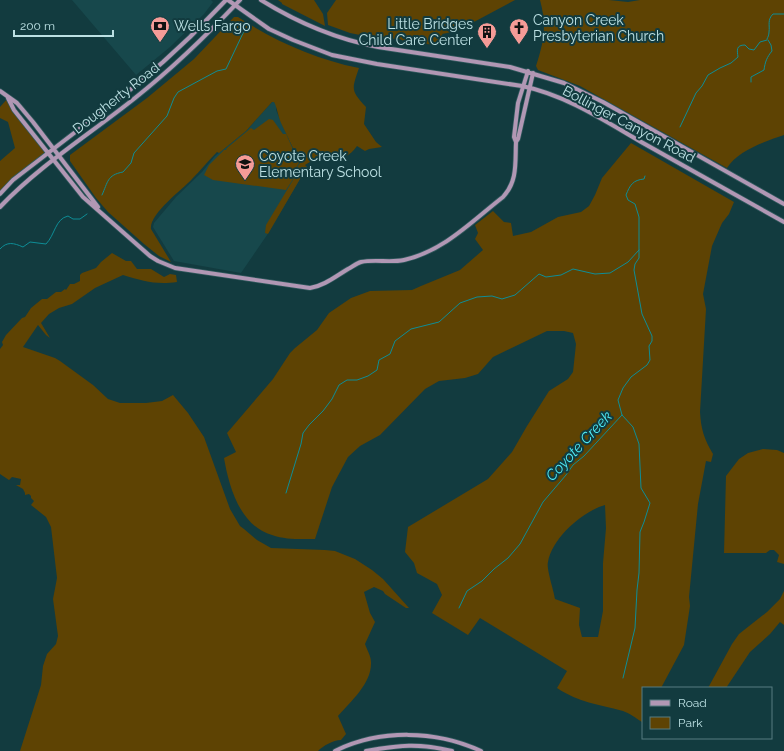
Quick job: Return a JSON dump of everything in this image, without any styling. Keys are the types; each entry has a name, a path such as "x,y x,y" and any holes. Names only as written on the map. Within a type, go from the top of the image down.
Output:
{"main road":[{"name":"Bollinger Canyon Road","path":"227,0 283,36 310,48 332,55 377,64 522,86 565,100 784,222"},
{"name":"Dougherty Road","path":"0,194 13,180 130,90 163,62 227,0"},
{"name":"Dougherty Road","path":"0,207 18,188 168,71 240,0"},
{"name":"Bollinger Canyon Road","path":"261,0 299,22 358,43 510,67 528,71 564,83 597,98 784,204"},
{"path":"516,142 514,137 518,103 522,86 528,71"},
{"path":"8,98 14,110 83,197 150,256 175,268 310,288 317,287 360,262 375,260 402,261 413,258 442,245 456,236 509,191 513,182 516,142 518,139 533,73"},
{"path":"0,91 17,103 106,217"},
{"path":"335,751 362,740 382,736 409,735 444,739 481,751"},
{"path":"366,751 410,745 428,746 452,751"}],"shaded area":[{"path":"72,0 211,0 213,2 204,14 170,47 136,75"},
{"name":"Coyote Creek Elementary School","path":"273,101 276,104 276,110 300,163 307,167 267,235 241,273 174,261 153,227 154,223 176,197 202,172 215,156 246,131"}],"green space":[{"path":"278,0 314,0 323,14 325,26 282,4"},
{"path":"336,0 515,0 457,31 442,34 444,42 437,45 405,42 400,39 375,38 350,33 328,25 327,13"},
{"path":"540,0 609,0 628,2 640,0 784,0 784,135 752,147 732,162 727,168 580,86 538,70 536,66 544,33"},
{"path":"234,17 238,17 266,34 296,48 327,60 359,68 354,89 357,97 366,107 364,124 376,142 382,147 365,151 357,146 353,151 344,157 320,158 305,165 307,167 268,234 265,233 266,225 293,180 295,175 293,173 300,163 281,123 275,104 272,102 246,131 219,153 217,152 192,179 160,209 155,216 151,229 171,262 159,256 108,212 96,198 70,161 70,155 147,98 194,59"},
{"path":"8,98 14,110 48,153 13,180 0,194 0,161 15,148 8,122 0,118 0,107"},
{"path":"269,119 273,120 283,134 286,134 299,163 291,175 293,179 286,190 213,180 204,175 209,165 224,150 226,150 251,128 254,130"},
{"path":"631,143 734,202 729,214 722,223 712,246 703,294 706,309 700,412 701,424 707,444 713,454 711,462 706,461 698,504 689,597 690,606 684,645 662,687 642,687 642,722 625,712 581,700 557,688 567,671 480,618 468,635 432,613 442,595 437,584 417,573 414,563 405,552 408,527 488,479 512,452 549,391 568,379 573,372 576,344 573,333 564,331 547,331 493,357 478,374 465,378 439,381 425,389 380,435 360,446 348,457 332,487 315,539 277,537 261,530 252,523 244,514 233,493 224,458 236,452 227,433 273,379 290,353 317,330 329,313 351,298 370,291 412,290 460,270 483,250 475,239 478,233 475,225 493,211 504,222 511,223 513,236 531,232 558,217 581,212 589,206 602,178","holes":["605,505 606,528 603,563 603,611 598,637 582,637 579,625 580,608 555,599 548,569 548,562 551,553 562,535 578,519 596,508"]},
{"path":"112,253 126,261 131,261 137,269 151,269 164,277 170,274 176,275 177,282 150,282 123,275 95,288 72,304 59,308 49,314 41,323 50,338 38,325 23,347 55,358 93,385 108,399 120,403 146,403 162,401 173,395 188,413 204,437 230,509 240,526 257,540 271,548 335,551 355,559 383,579 409,608 406,608 385,594 383,591 374,587 364,592 370,613 375,622 365,644 371,660 368,677 360,691 338,716 346,734 341,740 328,744 318,751 20,751 41,685 43,666 47,654 56,644 58,636 53,599 57,578 51,527 46,517 31,505 34,501 31,496 29,494 25,495 23,489 16,485 20,485 21,479 12,477 9,480 0,474 0,349 6,335 22,318 25,317 31,308 42,299 47,299 56,292 66,290 70,284 80,281 80,275 82,273 96,268"},
{"path":"763,449 777,450 784,453 784,564 777,562 779,555 774,550 770,550 766,553 724,553 726,476 739,459 748,453"},
{"path":"784,591 784,625 780,622 770,634 750,652 727,687 709,687 739,634 767,612 780,599"}],"waterway":[{"name":"Coyote Creek","path":"767,39 769,34 769,20 771,16 773,14 784,14"},
{"path":"102,195 111,177 123,172 131,163 134,153 167,116 178,92 217,71 226,69 245,29"},
{"name":"Coyote Creek","path":"680,127 696,93 708,75 731,63 738,57 737,50 740,46 745,45 749,49 754,50 760,42 767,40"},
{"path":"751,82 751,77 764,70 766,60 772,51 768,40"},
{"name":"Coyote Creek","path":"623,678 635,628 640,532 650,503 641,488 639,444 633,427 622,415 618,400 623,388 631,377 647,365 650,360 649,346 652,341 652,336 642,314 634,270 635,264 639,258 639,217 635,204 628,200 626,195 632,184 644,179 645,176"},
{"path":"0,249 8,244 23,247 30,242 46,244 60,220 68,216 73,219 80,219 87,214"},
{"path":"286,493 303,433 323,411 332,399 339,385 347,380 357,380 368,376 377,370 379,360 390,354 395,341 411,329 439,322 460,303 477,297 492,296 502,299 515,295 539,274 546,277 561,275 573,269 595,274 610,273 628,262 639,250"},
{"name":"Coyote Creek","path":"459,608 467,591 482,581 508,558 520,544 543,502 573,465 584,456 622,415"}],"place":[{"name":"Wells Fargo","path":"160,43"},
{"name":"Canyon Creek Presbyterian Church","path":"519,45"},
{"name":"Little Bridges Child Care Center","path":"487,49"},
{"name":"Coyote Creek Elementary School","path":"245,181"}]}
